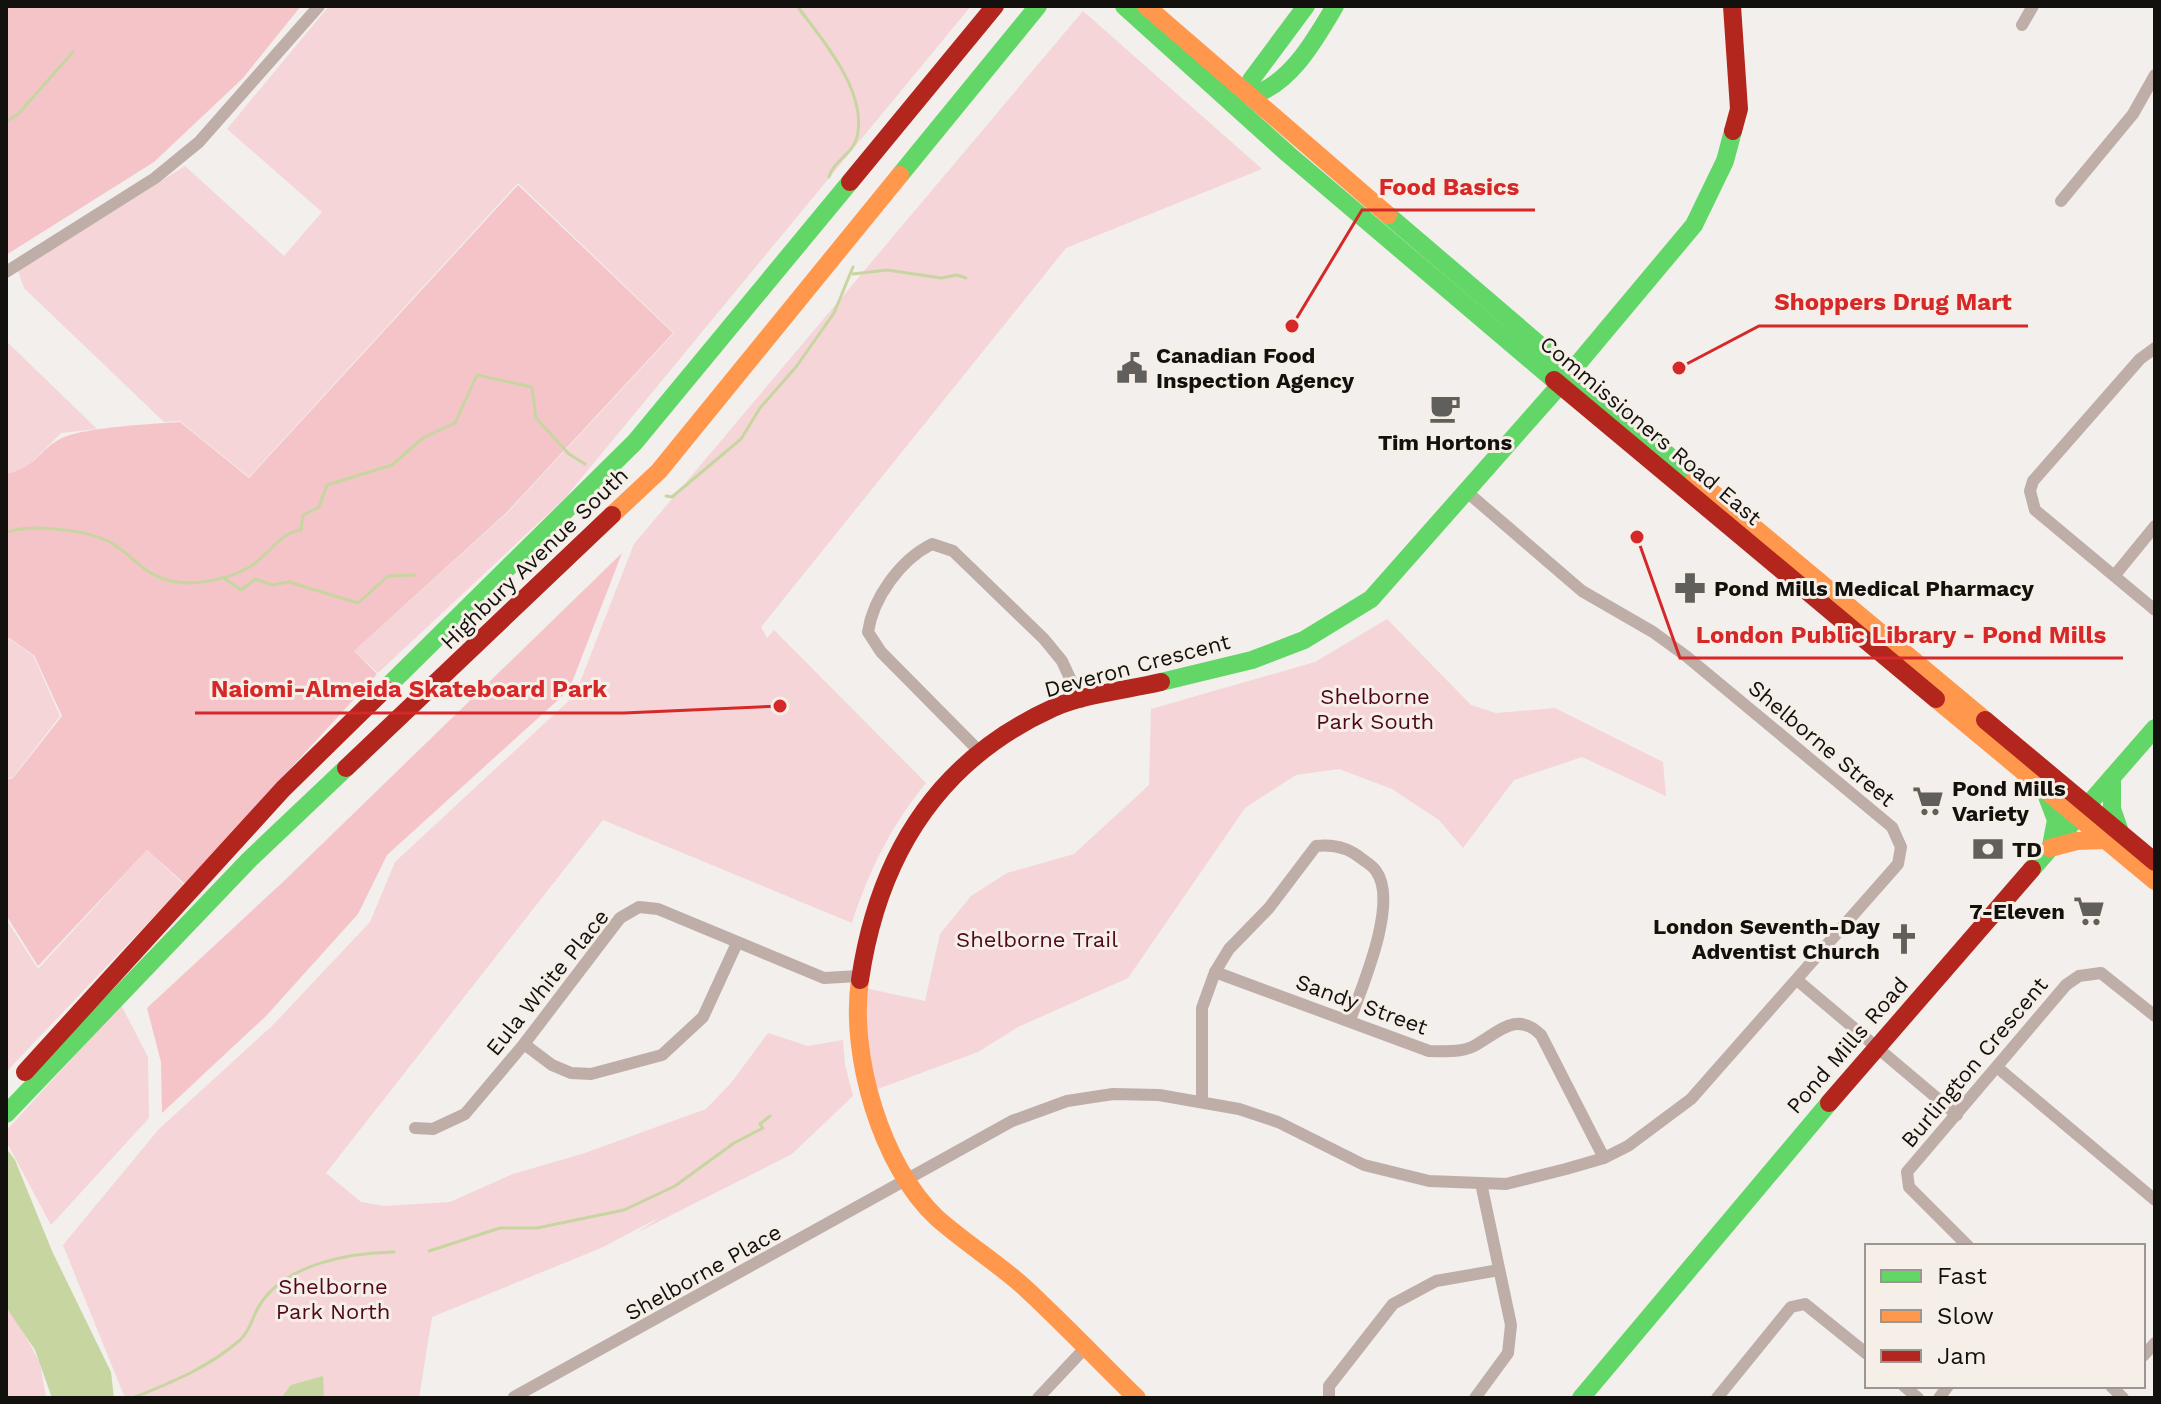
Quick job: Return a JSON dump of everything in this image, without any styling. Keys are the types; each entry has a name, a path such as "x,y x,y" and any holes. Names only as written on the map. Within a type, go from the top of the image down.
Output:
{"main road":[{"name":"Highbury Avenue South","path":"9,1103 283,789 635,442 995,6"},
{"name":"Highbury Avenue South","path":"9,1103 249,860 659,471 1038,6"},
{"name":"Commissioners Road East","path":"1124,6 1244,103 2039,784 2083,810 2114,837 2155,881"},
{"name":"Commissioners Road East","path":"1146,6 1244,103"},
{"path":"1244,103 1251,80 1306,6"},
{"path":"1244,103 1267,93 1300,56 1335,6"},
{"name":"Deveron Crescent","path":"1137,1398 1022,1285 935,1216 909,1181 884,1135 863,1072 857,1001 868,927 895,854 935,794 981,753 1055,707 1252,660 1304,640 1347,617 1371,599 1565,379 1694,225 1712,193 1739,109 1732,6"},
{"name":"Commissioners Road East","path":"1565,379 2060,781 2083,810"},
{"name":"Pond Mills Road","path":"1581,1398 1877,1047 2155,728"},
{"path":"2039,784 2048,794 2056,816 2050,848 2114,837 2112,777 2074,784 2060,781"},
{"name":"Commissioners Road East","path":"2114,837 2155,862"}],"street":[{"path":"6,272 155,178 199,142 319,6"},
{"path":"2022,25 2033,6"},
{"path":"2061,201 2133,114 2155,75"},
{"path":"2155,348 2140,359 2033,481 2030,491 2035,510 2155,610"},
{"name":"Shelborne Street","path":"909,1181 1012,1121 1067,1101 1113,1094 1159,1095 1202,1101 1278,1122 1364,1165 1429,1181 1506,1184 1604,1158 1628,1146 1691,1099 1898,864 1901,847 1892,827 1686,656 1653,632 1582,591 1467,492"},
{"path":"2115,575 2155,526"},
{"path":"981,753 881,652 868,632 873,605 915,553 932,544 953,551 1044,639 1062,661 1081,702"},
{"path":"1202,1101 1202,1008 1215,972 1229,949 1269,908 1316,846 1332,844 1357,855 1377,871 1384,895 1374,950 1350,1020"},
{"name":"Eula White Place","path":"415,1128 433,1129 465,1114 524,1044 620,918 639,907 658,909 824,978 859,976"},
{"path":"524,1044 552,1065 571,1073 591,1074 662,1055 703,1017 737,943"},
{"name":"Sandy Street","path":"1215,972 1429,1051 1453,1052 1472,1047 1499,1028 1517,1023 1530,1024 1541,1035 1604,1158"},
{"name":"Burlington Crescent","path":"1966,1244 1909,1187 1907,1172 2066,985 2079,976 2101,973 2155,1016"},
{"path":"1797,980 1957,1115"},
{"path":"1998,1068 2155,1200"},
{"name":"Shelborne Place","path":"514,1397 909,1181"},
{"path":"1475,1398 1508,1353 1511,1325 1481,1183"},
{"path":"1329,1398 1329,1386 1393,1304 1436,1281 1499,1270"},
{"path":"1717,1398 1791,1307 1805,1304 1817,1311 1865,1352"},
{"path":"1038,1398 1086,1347"}],"green space":[{"path":"329,6 971,6 565,498 378,673 354,651 507,513 674,333 518,183 249,477 180,421 164,422 24,288 18,271 185,166 284,256 322,212 227,129"},
{"name":"Shelborne Park North","path":"1083,11 1262,169 1066,248 761,627 767,638 774,630 926,783 882,849 852,923 603,820 326,1173 361,1202 384,1206 450,1202 513,1174 585,1153 706,1109 731,1083 768,1033 808,1046 843,1040 845,1065 853,1096 792,1154 636,1233 662,1216 601,1248 432,1317 419,1398 125,1398 63,1245 159,1129 273,1025 370,922 395,862 575,695 634,544"},
{"path":"6,341 97,429 61,433 25,469 6,474"},
{"name":"Shelborne Trail","path":"1387,619 1471,705 1496,713 1555,708 1663,762 1666,796 1582,757 1514,780 1463,848 1439,820 1392,789 1339,769 1296,775 1245,808 1128,978 1018,1027 978,1052 875,1090 867,1047 865,988 925,1001 940,934 971,896 1007,873 1074,854 1149,785 1151,709 1315,662"},
{"path":"6,637 33,655 60,716 13,777 6,779"},
{"path":"147,850 184,885 6,1072 6,919 38,969"},
{"path":"121,1005 148,1057 149,1118 51,1225 6,1141 6,1131"},
{"path":"6,1301 40,1363 46,1398 6,1398"}],"shaded area":[{"path":"6,6 301,6 243,78 154,162 6,255"},
{"path":"518,185 673,333 506,513 354,651 377,674 185,884 147,850 38,966 6,915 6,780 13,778 62,716 34,655 6,636 6,474 25,467 54,442 73,434 180,422 249,478"},
{"path":"622,553 569,690 387,855 358,914 266,1016 162,1113 161,1062 147,1008 284,881"},
{"path":"6,1148 15,1160 52,1251 111,1372 114,1398 52,1398 35,1350 6,1307"},
{"path":"323,1376 324,1398 281,1398 291,1385"}],"waterway":[{"path":"797,6 840,67 856,102 859,120 855,143 834,166 829,177"},
{"path":"6,122 18,114 73,52"},
{"path":"666,496 672,497 741,439 760,408 796,367 834,313 853,267"},
{"path":"853,274 887,270 941,278 957,275 966,278"},
{"path":"6,533 42,528 98,537 115,545 149,572 174,582 196,583 229,576 248,568 279,540 301,530 303,515 319,507 327,485 392,465 423,438 455,423 477,375 532,387 536,418 569,454 585,464"},
{"path":"222,577 241,590 255,579 272,585 289,582 358,603 388,576 415,575"},
{"path":"429,1251 500,1228 537,1228 624,1210 675,1186 734,1143 763,1128 760,1124 770,1116"},
{"path":"133,1398 189,1374 228,1350 244,1336 261,1303 287,1278 340,1258 394,1252"}],"traffic: fast":[{"path":"900,175 1038,6"},
{"path":"1124,6 1288,154 1554,380"},
{"path":"1306,6 1251,80 1250,96 1289,72 1310,47 1335,6"},
{"path":"1161,682 1252,660 1304,640 1371,599 1560,385 1694,225 1725,161 1733,131"},
{"path":"385,689 635,442 850,182"},
{"path":"1388,215 1695,478"},
{"path":"2032,869 2155,728"},
{"path":"6,1114 249,860 346,768"},
{"path":"2112,777 2112,809 2119,829"},
{"path":"2045,791 2056,820 2051,846"},
{"path":"1581,1398 1829,1103"}],"traffic: slow":[{"path":"1146,6 1388,215"},
{"path":"612,515 659,471 900,175"},
{"path":"1695,478 1985,720"},
{"path":"1936,699 2155,881"},
{"path":"2050,848 2077,841 2105,840"},
{"path":"860,980 860,1041 873,1107 885,1139 917,1196 947,1227 1023,1286 1137,1398"}],"traffic: jam":[{"path":"850,182 995,6"},
{"path":"1732,6 1739,109 1733,131"},
{"path":"1554,380 1936,699"},
{"path":"346,768 612,515"},
{"path":"860,980 881,893 898,854 919,818 945,785 976,756 1012,730 1053,708 1092,696 1161,682"},
{"path":"25,1072 283,789 385,689"},
{"path":"1985,720 2155,862"},
{"path":"1829,1103 2032,869"}],"place":[{"name":"Food Basics","path":"1292,326"},
{"name":"Canadian Food Inspection Agency","path":"1132,368"},
{"name":"Shoppers Drug Mart","path":"1679,368"},
{"name":"Tim Hortons","path":"1445,408"},
{"name":"London Public Library - Pond Mills","path":"1637,537"},
{"name":"Pond Mills Medical Pharmacy","path":"1690,588"},
{"name":"Naiomi-Almeida Skateboard Park","path":"780,706"},
{"name":"Pond Mills Variety","path":"1928,801"},
{"name":"TD","path":"1988,849"},
{"name":"7-Eleven","path":"2089,911"},
{"name":"London Seventh-Day Adventist Church","path":"1904,939"}],"park label":[{"name":"Shelborne Park South","path":"1375,708"}]}
